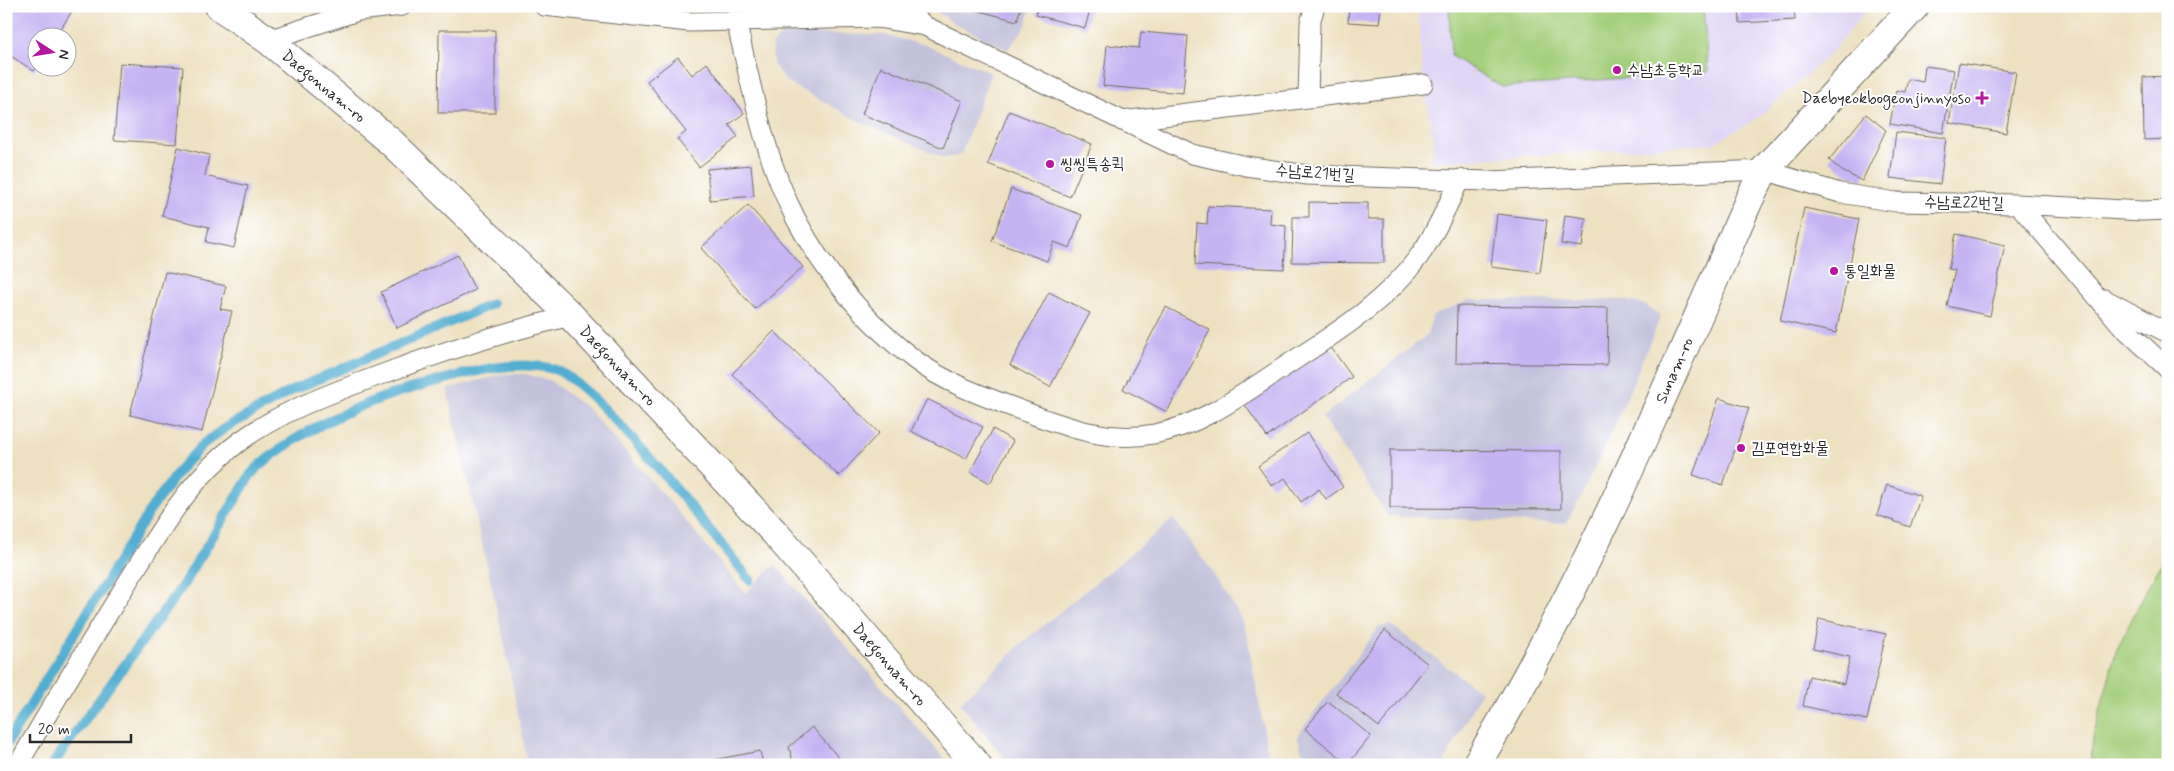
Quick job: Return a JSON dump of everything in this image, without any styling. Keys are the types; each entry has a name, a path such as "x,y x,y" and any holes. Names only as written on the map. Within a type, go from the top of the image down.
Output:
{"street":[{"name":"Daegonnam-ro","path":"219,6 268,40 392,143 571,316 775,534 977,765"},
{"name":"Sunam-ro","path":"1476,765 1573,589 1634,462 1749,200 1764,170 1915,6"}],"lane":[{"path":"268,40 358,11 402,6"},
{"path":"544,6 689,22 877,18 924,26"},
{"name":"수남로21번길","path":"903,6 924,26 1121,121 1192,154 1246,166 1306,175 1487,181 1764,170"},
{"path":"1308,98 1310,24 1314,6"},
{"path":"736,21 772,162 794,216 816,255 844,290 882,331 916,361 946,379 988,398 1063,426 1095,435 1139,436 1158,434 1194,421 1241,395 1316,346 1396,285 1419,258 1460,179"},
{"path":"1121,121 1423,84"},
{"name":"수남로22번길","path":"1764,170 1840,193 1896,202 2018,204 2142,211 2168,210"},
{"path":"2018,204 2122,326 2168,369"},
{"path":"2096,295 2168,332"},
{"path":"18,765 75,666 168,520 198,480 222,456 270,422 296,408 344,388 437,354 508,331 571,316"}],"shaded area":[{"path":"929,6 1031,6 1026,26 1007,50 952,22"},
{"name":"수남초등학교","path":"1418,6 1870,6 1829,55 1759,117 1713,144 1431,162 1434,142 1423,84"},
{"path":"783,33 884,35 925,45 991,73 961,155 944,158 863,123 785,81 773,63 772,45"},
{"path":"1469,300 1625,300 1645,305 1661,316 1613,430 1579,500 1565,524 1388,516 1322,417 1427,335 1433,315"},
{"path":"503,374 525,374 549,380 588,409 675,508 745,593 775,565 950,765 528,765 503,637 447,389"},
{"path":"1173,519 1215,575 1240,616 1247,635 1270,765 1010,765 960,703 1022,643"},
{"path":"1391,625 1481,692 1443,765 1306,765 1297,736 1379,627"}],"green space":[{"path":"1449,6 1703,6 1708,72 1502,87 1451,56"},
{"path":"2168,554 2168,765 2090,765 2093,738 2116,651 2150,583"}],"building":[{"path":"6,6 74,8 61,28 28,28 28,67 6,53"},
{"path":"961,6 1021,6 1017,21"},
{"path":"1038,6 1091,6 1085,28 1036,15"},
{"path":"1349,6 1381,6 1379,24 1348,22"},
{"path":"1739,6 1794,6 1795,20 1740,23"},
{"path":"439,30 495,30 495,113 438,113"},
{"path":"1141,32 1188,36 1183,93 1103,86 1107,45 1139,48"},
{"path":"678,57 692,75 707,63 744,113 729,125 738,137 699,167 677,139 686,132 647,81"},
{"path":"120,63 183,67 177,144 114,140"},
{"name":"Daebyeokbogeonjinnyoso","path":"1959,63 2016,72 2006,133 1949,123"},
{"path":"1925,66 1954,70 1943,133 1890,124 1896,90 1905,92 1908,79 1923,82"},
{"path":"881,67 962,101 943,148 862,114"},
{"path":"2168,76 2168,139 2144,140 2143,77"},
{"path":"1009,111 1092,144 1070,197 988,164"},
{"path":"1866,114 1886,130 1862,181 1842,171 1829,160"},
{"path":"1896,132 1946,138 1940,184 1890,178"},
{"path":"178,147 209,155 205,176 248,186 234,248 206,242 209,227 162,216"},
{"path":"751,165 754,196 710,200 707,169"},
{"path":"1011,189 1082,215 1070,248 1054,242 1047,261 992,241"},
{"path":"1309,202 1368,203 1368,219 1384,219 1384,263 1292,262 1293,217 1309,217"},
{"path":"748,205 803,267 755,309 701,248"},
{"path":"1208,206 1271,209 1270,224 1286,226 1284,269 1195,265 1197,223 1207,224"},
{"path":"1804,208 1859,219 1836,333 1780,321"},
{"path":"1497,214 1547,220 1540,273 1491,267"},
{"path":"1565,215 1586,218 1582,247 1561,244"},
{"path":"1956,234 2005,245 1990,316 1947,306 1955,270 1948,269"},
{"path":"458,255 475,290 397,328 381,292"},
{"path":"165,272 226,286 220,309 232,311 202,432 130,415"},
{"path":"1049,292 1090,313 1050,387 1010,365"},
{"path":"1457,306 1608,308 1607,365 1456,363"},
{"path":"1166,307 1210,330 1167,412 1123,389"},
{"path":"774,331 879,433 839,476 732,374"},
{"path":"1330,346 1352,377 1267,437 1245,405"},
{"path":"1719,398 1749,408 1723,485 1693,475"},
{"path":"927,399 983,427 966,459 911,431"},
{"path":"993,429 1013,441 990,483 970,472"},
{"path":"1307,433 1343,487 1326,499 1319,489 1301,502 1285,478 1272,486 1258,466"},
{"path":"1390,450 1561,451 1561,509 1390,508"},
{"path":"1887,485 1921,496 1910,527 1877,515"},
{"path":"1819,619 1886,634 1867,720 1803,706 1809,676 1844,684 1850,657 1813,649"},
{"path":"1385,630 1428,664 1379,727 1336,693"},
{"path":"1328,701 1371,736 1348,764 1305,729"},
{"path":"812,727 845,765 794,765 789,747"},
{"path":"760,751 763,765 704,765 703,762"}],"waterway":[{"path":"6,745 152,507 182,467 203,444 225,428 293,390 492,304"},
{"path":"52,765 183,585 251,474 266,460 326,422 371,402 447,378 500,367 536,366 553,369 572,379 624,430 684,499 750,580"}],"place":[{"name":"수남초등학교","path":"1617,70"},
{"name":"Daebyeokbogeonjinnyoso","path":"1982,98"},
{"name":"씽씽특송퀵","path":"1050,164"},
{"name":"통일화물","path":"1834,271"},
{"name":"김포연합화물","path":"1741,448"}]}
